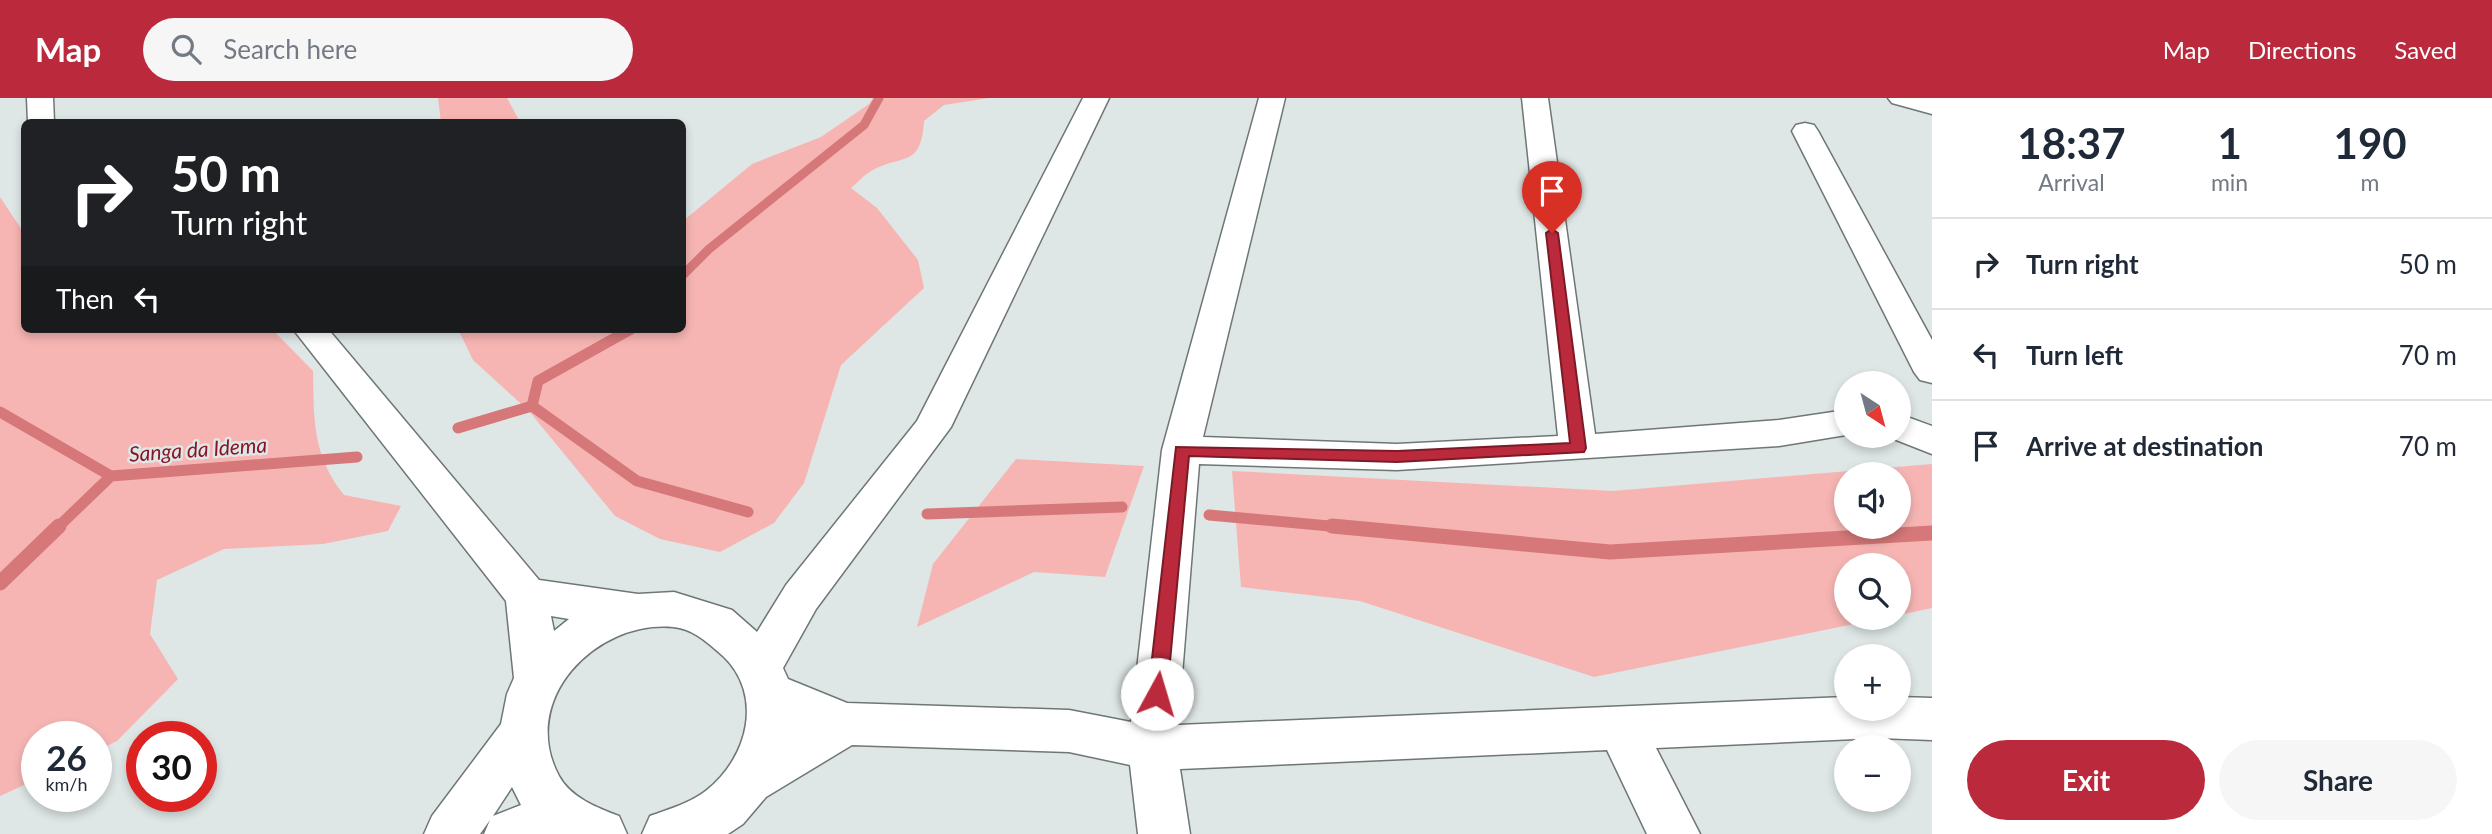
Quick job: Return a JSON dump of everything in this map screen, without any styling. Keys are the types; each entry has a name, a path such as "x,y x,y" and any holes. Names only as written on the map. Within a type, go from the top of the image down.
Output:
{"street":[{"path":"40,98 41,119"},
{"path":"765,679 801,597 932,427 1096,98"},
{"path":"1164,834 1152,748 1181,450 1272,98"},
{"path":"1535,98 1578,448"},
{"path":"1901,98 1932,106"},
{"path":"1805,131 1932,372"},
{"path":"313,333 527,596 537,678"},
{"path":"1911,414 1932,411"},
{"path":"1181,450 1397,457 1578,448 1779,433 1834,425"},
{"path":"1911,432 1932,441"},
{"path":"527,596 695,615 722,626 744,643 765,679 771,723 764,753 748,781 725,807 694,825 668,834"},
{"path":"722,626 801,597"},
{"path":"581,825 540,793 526,765 521,735 525,706 537,678 556,653 580,633 607,619 637,610"},
{"path":"765,679 846,724 1069,731 1152,748 1878,717 1932,719"},
{"path":"748,781 846,724"},
{"path":"1621,728 1674,834"},
{"path":"450,834 521,735"},
{"path":"510,834 581,825"}],"shaded area":[{"path":"438,98 507,98 518,119 441,119"},
{"path":"873,98 989,98 944,105 924,121 919,146 914,153 873,170 851,188 877,208 918,260 924,288 841,365 804,483 774,523 720,552 660,539 615,516 529,411 473,360 460,333 686,333 686,219 752,164 821,137 869,104"},
{"path":"0,197 21,228 21,333 276,333 313,371 315,421 320,451 344,495 401,506 388,531 323,544 224,549 157,580 150,634 178,679 137,721 126,721 126,732 112,743 112,721 21,721 21,786 0,796"},
{"path":"1016,459 1144,466 1105,577 1034,572 917,627 933,564"},
{"path":"1932,464 1932,608 1911,612 1911,553 1834,553 1834,628 1594,677 1360,601 1241,587 1232,471 1613,491 1834,472 1834,539 1911,539 1911,466"}],"waterway":[{"path":"686,272 709,249 864,125 879,98"},
{"path":"532,406 538,381 624,333"},
{"path":"458,428 532,406"},
{"path":"532,406 637,481 748,512"},
{"path":"0,412 111,476"},
{"name":"Sanga da Idema","path":"111,476 357,457"},
{"name":"Sanga da Idema","path":"57,528 111,476"},
{"path":"927,514 1122,507"},
{"path":"1209,515 1351,528"},
{"name":"Sanga da Idema","path":"0,583 59,526"},
{"path":"1332,526 1610,552 1932,533"}],"route":[{"path":"1157,694 1181,450 1397,457 1578,448 1552,233"}]}
